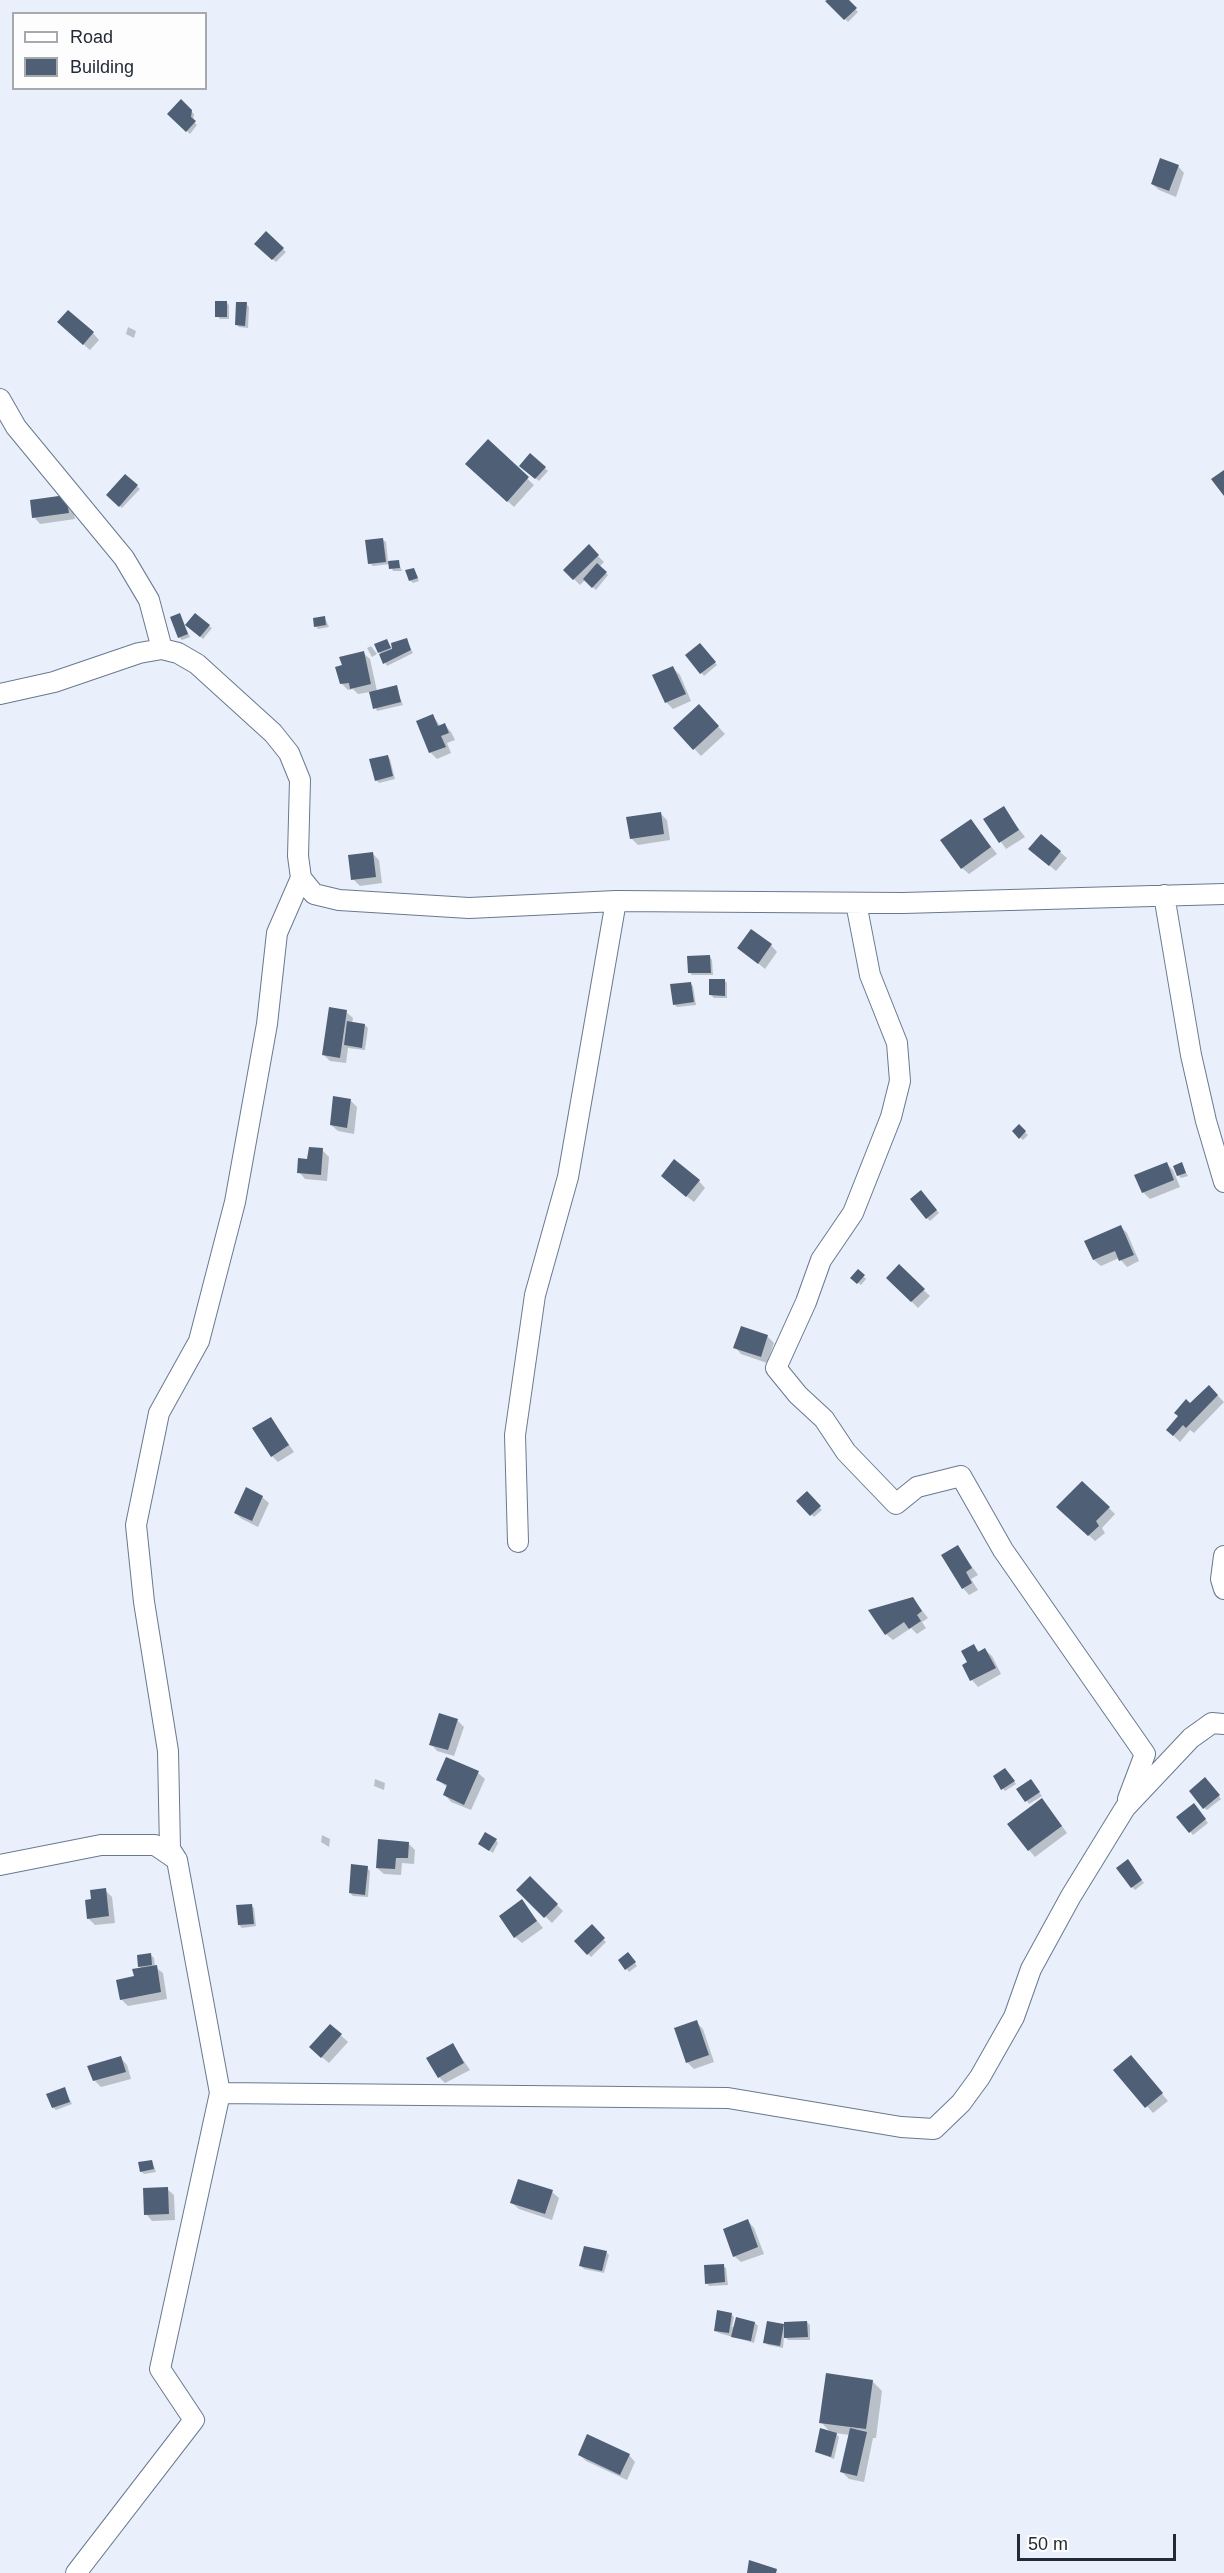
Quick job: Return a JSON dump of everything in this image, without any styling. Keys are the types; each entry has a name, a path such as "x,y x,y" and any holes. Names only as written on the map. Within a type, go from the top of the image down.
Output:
{"street":[{"path":"0,399 16,427 124,558 149,600 162,649"},
{"path":"0,694 54,682 139,653 162,649 178,653 197,664 273,733 289,753 300,780 298,856 301,878 314,894 339,900 469,908 616,901 856,903 1224,894"},
{"path":"76,2573 194,2420 160,2369 220,2093 177,1860 170,1849 168,1750 144,1602 136,1525 159,1413 199,1341 235,1202 267,1024 277,933 301,878"},
{"path":"1164,895 1191,1055 1206,1121 1224,1182"},
{"path":"518,1542 515,1435 535,1295 568,1177 616,901"},
{"path":"220,2093 728,2098 901,2127 934,2129 962,2103 980,2077 1014,2017 1031,1969 1059,1917 1125,1808 1144,1754 1003,1550 961,1476 916,1487 896,1504 846,1452 825,1419 798,1395 776,1368 806,1302 821,1260 853,1213 891,1117 900,1082 897,1044 870,975 856,903"},
{"path":"1224,1556 1221,1579 1224,1589"},
{"path":"1125,1808 1191,1738 1212,1723 1224,1724"},
{"path":"0,1865 101,1845 155,1845 177,1860"}],"building":[{"path":"849,0 857,8 844,20 825,1"},
{"path":"181,99 192,110 191,117 196,121 186,132 167,114"},
{"path":"1160,158 1179,165 1169,191 1151,184"},
{"path":"266,231 284,248 272,260 254,244"},
{"path":"215,301 227,301 227,317 215,317"},
{"path":"236,302 247,302 245,326 235,325"},
{"path":"68,310 94,332 83,345 57,322"},
{"path":"488,439 529,477 507,502 465,464"},
{"path":"530,453 546,467 535,479 519,466"},
{"path":"1224,470 1224,496 1211,479"},
{"path":"125,474 138,485 119,507 106,495"},
{"path":"66,495 69,513 32,518 30,500"},
{"path":"383,538 386,562 368,564 365,540"},
{"path":"589,544 599,555 573,580 563,570"},
{"path":"399,560 400,568 389,569 388,561"},
{"path":"597,563 607,572 592,588 583,579"},
{"path":"414,568 418,578 409,581 405,570"},
{"path":"180,613 188,634 178,638 170,617"},
{"path":"195,613 210,625 200,637 185,625"},
{"path":"325,616 326,625 314,627 313,618"},
{"path":"407,638 411,650 383,664 379,654 392,649 391,643"},
{"path":"387,639 391,648 378,653 374,644"},
{"path":"700,643 716,662 700,674 685,655"},
{"path":"364,651 371,684 350,689 349,683 340,684 335,667 342,665 339,657"},
{"path":"673,666 686,694 665,703 652,675"},
{"path":"397,685 401,702 373,709 369,692"},
{"path":"699,704 719,726 693,750 673,728"},
{"path":"433,714 438,726 445,723 449,733 441,736 446,747 429,753 416,721"},
{"path":"388,755 393,776 375,781 369,759"},
{"path":"1004,806 1019,830 999,843 983,819"},
{"path":"661,812 664,834 630,839 626,817"},
{"path":"971,819 991,847 961,869 940,840"},
{"path":"1041,834 1061,851 1049,866 1028,849"},
{"path":"373,852 376,877 351,880 348,855"},
{"path":"751,929 772,944 758,964 737,948"},
{"path":"710,955 711,973 688,973 687,956"},
{"path":"709,979 725,979 725,996 709,995"},
{"path":"691,982 694,1002 673,1005 670,984"},
{"path":"329,1007 347,1010 340,1058 322,1055"},
{"path":"347,1021 365,1024 362,1048 344,1045"},
{"path":"333,1096 351,1099 347,1128 330,1125"},
{"path":"1019,1124 1026,1131 1019,1139 1012,1131"},
{"path":"309,1147 323,1148 321,1175 297,1173 298,1158 307,1159"},
{"path":"674,1159 700,1180 686,1197 661,1176"},
{"path":"1167,1162 1174,1180 1142,1193 1134,1175"},
{"path":"1182,1162 1186,1173 1177,1176 1173,1166"},
{"path":"921,1190 937,1210 926,1219 910,1199"},
{"path":"1121,1225 1134,1255 1119,1261 1115,1251 1093,1260 1084,1241"},
{"path":"899,1264 925,1289 911,1302 886,1278"},
{"path":"858,1269 865,1275 857,1284 850,1278"},
{"path":"741,1326 768,1335 761,1357 733,1348"},
{"path":"1209,1385 1218,1395 1186,1428 1183,1425 1173,1436 1166,1430 1178,1416 1174,1413 1186,1399 1190,1403"},
{"path":"271,1417 289,1445 271,1457 252,1428"},
{"path":"1082,1481 1110,1507 1096,1521 1099,1526 1088,1536 1056,1507"},
{"path":"246,1487 263,1496 252,1521 234,1513"},
{"path":"807,1491 821,1506 810,1516 796,1501"},
{"path":"958,1545 972,1568 966,1572 972,1583 962,1589 941,1555"},
{"path":"913,1597 922,1611 917,1615 921,1621 909,1629 904,1622 885,1635 868,1610"},
{"path":"974,1644 978,1652 985,1648 996,1668 970,1681 962,1665 967,1662 961,1651"},
{"path":"439,1713 458,1719 448,1750 429,1745"},
{"path":"446,1757 479,1771 464,1805 443,1795 447,1785 436,1780"},
{"path":"1005,1768 1015,1781 1001,1790 993,1776"},
{"path":"1205,1777 1220,1795 1203,1809 1189,1791"},
{"path":"1031,1779 1040,1792 1025,1802 1016,1789"},
{"path":"1042,1798 1062,1826 1028,1851 1007,1824"},
{"path":"1194,1803 1206,1819 1189,1833 1176,1817"},
{"path":"485,1832 497,1839 489,1851 478,1844"},
{"path":"378,1839 409,1842 408,1858 396,1858 395,1869 376,1868"},
{"path":"1128,1859 1142,1880 1131,1888 1116,1868"},
{"path":"351,1864 368,1866 365,1895 349,1893"},
{"path":"530,1876 558,1904 544,1918 516,1890"},
{"path":"106,1888 109,1916 87,1919 85,1900 91,1899 90,1890"},
{"path":"522,1899 537,1921 514,1938 499,1916"},
{"path":"252,1904 254,1924 238,1925 236,1905"},
{"path":"592,1924 605,1938 587,1955 574,1941"},
{"path":"628,1952 636,1962 625,1970 618,1960"},
{"path":"151,1953 152,1965 138,1967 137,1955"},
{"path":"157,1965 161,1992 120,2000 116,1980 134,1976 132,1969"},
{"path":"697,2020 709,2055 686,2063 674,2028"},
{"path":"330,2024 342,2034 321,2058 309,2047"},
{"path":"453,2043 464,2063 438,2078 426,2058"},
{"path":"1131,2055 1163,2093 1145,2108 1113,2070"},
{"path":"121,2056 126,2072 93,2081 87,2066"},
{"path":"65,2087 70,2102 52,2108 46,2094"},
{"path":"152,2160 154,2169 140,2172 138,2162"},
{"path":"518,2179 553,2190 545,2214 510,2203"},
{"path":"168,2187 169,2214 144,2215 143,2188"},
{"path":"748,2219 758,2247 733,2257 723,2229"},
{"path":"584,2246 607,2251 602,2271 579,2266"},
{"path":"724,2264 725,2282 705,2284 704,2265"},
{"path":"717,2310 732,2313 729,2333 714,2331"},
{"path":"736,2317 755,2322 751,2341 731,2337"},
{"path":"767,2321 784,2324 780,2346 763,2343"},
{"path":"807,2321 808,2337 784,2338 784,2322"},
{"path":"826,2373 873,2380 866,2429 819,2423"},
{"path":"820,2428 837,2433 831,2457 815,2452"},
{"path":"850,2428 867,2432 857,2476 840,2472"},
{"path":"587,2434 630,2454 620,2475 578,2455"},
{"path":"749,2560 777,2569 776,2573 747,2573"}]}
